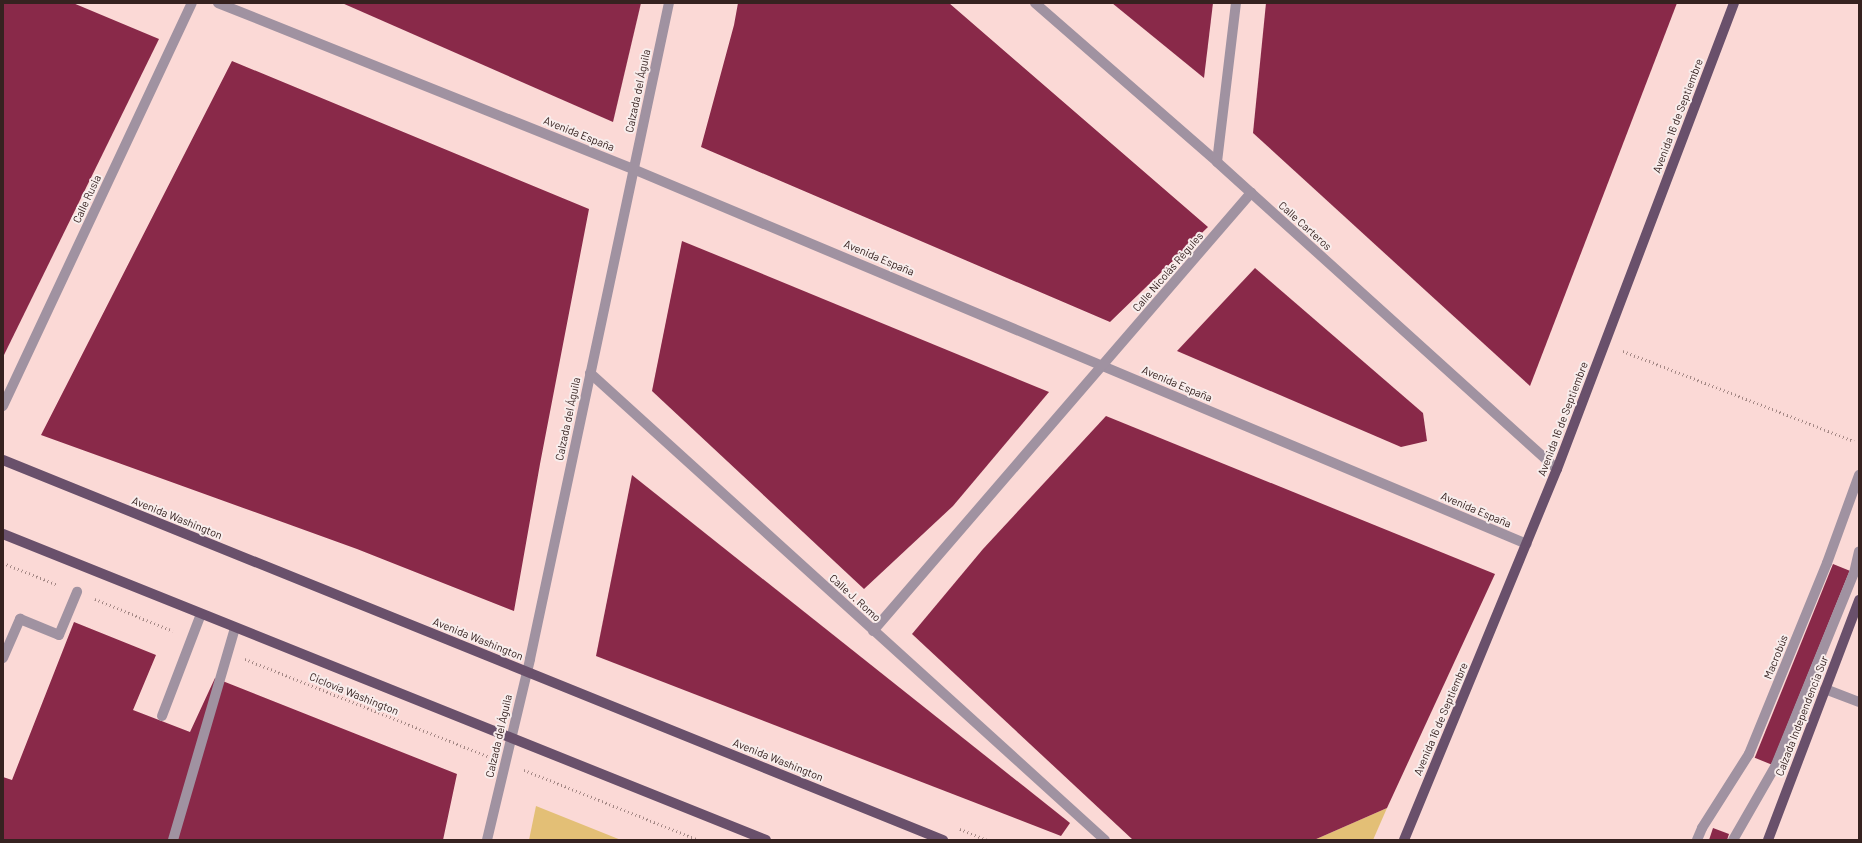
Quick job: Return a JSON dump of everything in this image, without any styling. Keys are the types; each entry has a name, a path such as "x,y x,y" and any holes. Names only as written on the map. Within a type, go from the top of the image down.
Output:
{"main road":[{"name":"Avenida 16 de Septiembre","path":"1404,840 1557,469 1734,3"},
{"name":"Avenida Washington","path":"3,460 943,840"},
{"path":"3,534 766,840"},
{"name":"Calzada Independencia Sur","path":"1768,840 1859,600"},
{"path":"1409,828 1410,840"}],"street":[{"name":"Calle Rusia","path":"3,406 192,3"},
{"name":"Avenida España","path":"218,3 633,168 1527,544"},
{"name":"Calzada del Águila","path":"487,840 530,658 669,3"},
{"name":"Calle Carteros","path":"1035,3 1217,162 1557,469"},
{"path":"1217,162 1236,3"},
{"name":"Calle Nicolás Régules","path":"873,631 1251,194"},
{"name":"Calle J. Romo","path":"590,373 1105,840"},
{"name":"Macrobús","path":"1697,840 1702,828 1749,754 1827,563 1859,475"},
{"path":"1733,840 1776,765 1854,573 1859,552"},
{"path":"3,658 20,619 59,635 77,592"},
{"path":"162,716 201,614"},
{"path":"173,840 235,628"},
{"path":"1825,688 1859,702"}],"path":[{"path":"1604,344 1854,440"},
{"path":"3,563 192,638"},
{"name":"Ciclovía Washington","path":"227,652 699,840"}],"shaded area":[{"path":"536,806 621,840 529,840"},
{"path":"1387,808 1373,840 1314,840"}],"building":[{"path":"3,3 73,3 159,39 3,357"},
{"path":"342,3 641,3 613,122"},
{"path":"738,3 949,3 1208,227 1110,322 701,147 734,25"},
{"path":"1112,3 1213,3 1204,78"},
{"path":"1266,3 1677,3 1530,386 1253,133"},
{"path":"232,61 589,209 540,464 514,611 357,549 41,435"},
{"path":"682,241 1049,392 953,506 864,589 652,391"},
{"path":"1255,268 1423,413 1427,441 1401,447 1177,351"},
{"path":"1106,416 1495,574 1387,808 1314,840 1133,840 912,634 983,549"},
{"path":"632,475 1070,823 1061,836 596,656"},
{"path":"1833,564 1850,571 1771,765 1755,758"},
{"path":"74,622 156,655 133,710 190,732 215,678 457,774 443,840 3,840 3,777 12,780"},
{"path":"1713,828 1729,834 1727,840 1709,840"}]}
